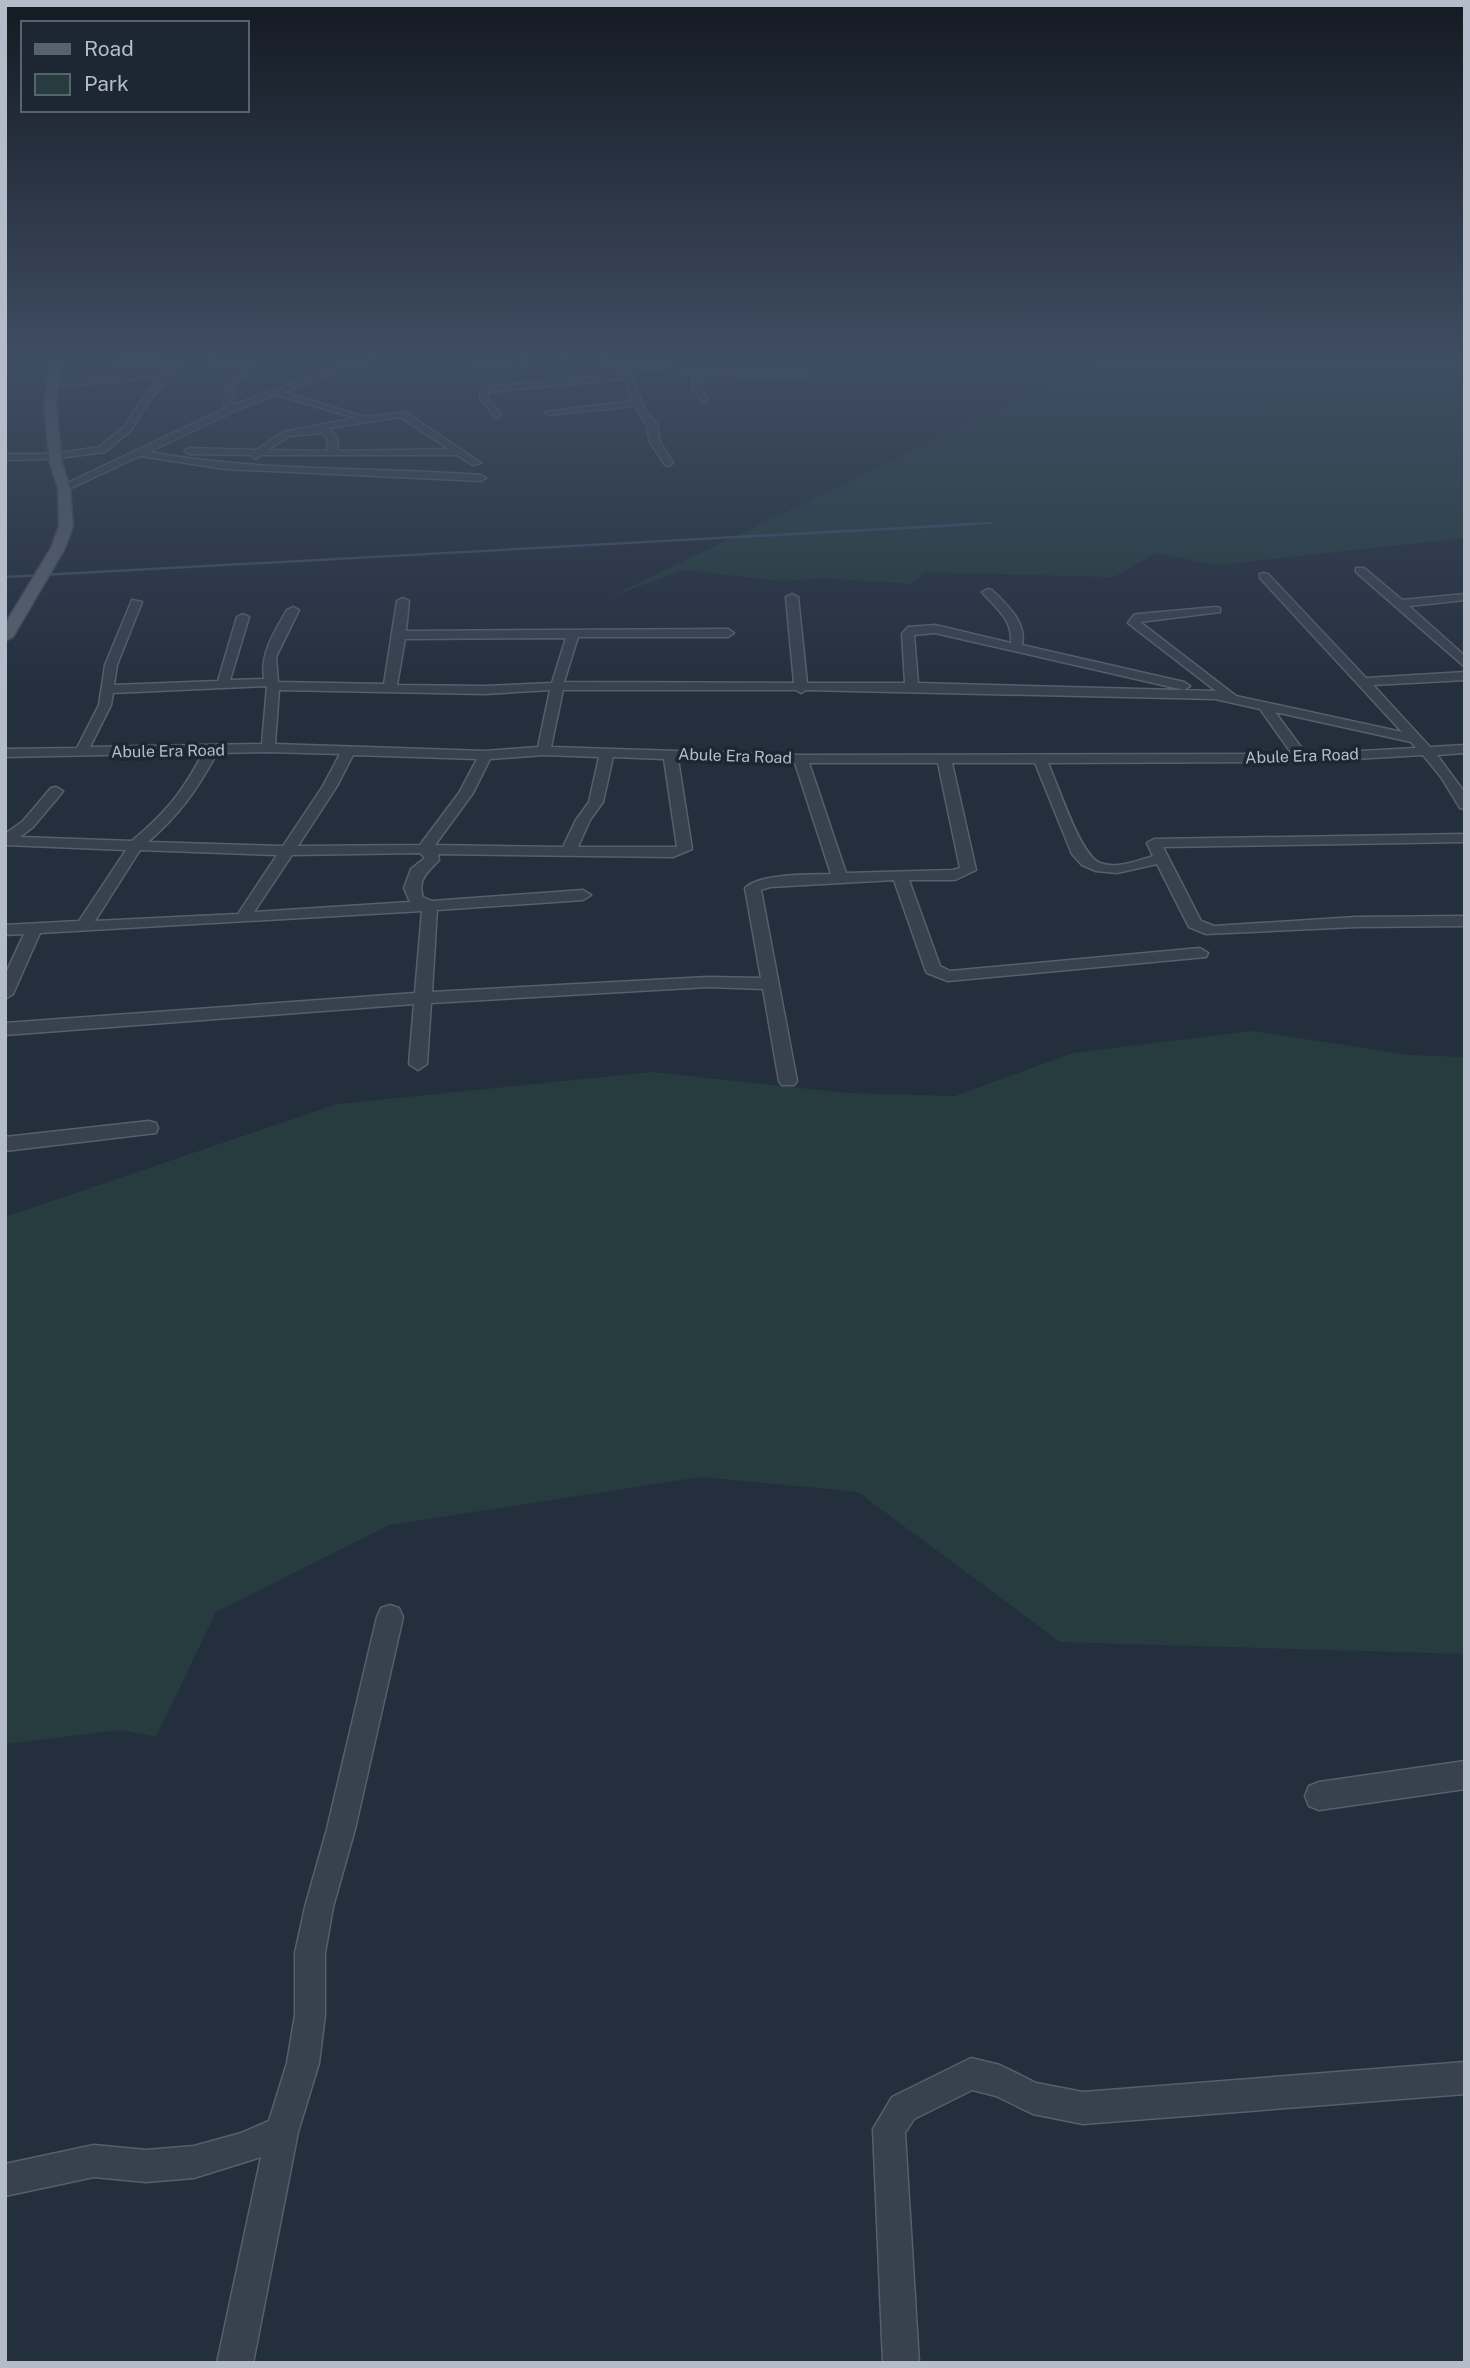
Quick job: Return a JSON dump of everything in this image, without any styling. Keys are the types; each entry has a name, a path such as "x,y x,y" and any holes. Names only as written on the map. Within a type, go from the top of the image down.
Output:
{"main road":[{"path":"5,620 37,576 55,534 57,525 54,469"},
{"path":"5,637 66,526 64,488 58,469"}],"street":[{"path":"64,488 107,469"},
{"path":"263,469 415,472 481,478"},
{"path":"1360,570 1461,657"},
{"path":"1264,576 1416,739 1447,775 1465,805"},
{"path":"988,592 1018,628 1019,640 1016,649"},
{"path":"792,597 800,689"},
{"path":"1399,604 1465,597"},
{"path":"390,687 400,635 403,601"},
{"path":"81,752 105,705 111,665 135,602"},
{"path":"268,748 272,684 269,664 293,610"},
{"path":"1216,610 1139,617 1134,622 1237,701"},
{"path":"223,682 243,617"},
{"path":"912,687 908,634 912,630 935,629 1177,684 1266,708 1416,739"},
{"path":"544,751 556,687 573,633"},
{"path":"400,635 729,634"},
{"path":"1363,682 1465,676"},
{"path":"108,689 223,682 485,690 556,687 912,687 1215,695"},
{"path":"1266,708 1302,758"},
{"name":"Abule Era Road","path":"5,753 268,748 485,755 544,751 801,759 1040,759 1302,758 1465,751"},
{"path":"83,926 137,844 165,820 188,792 212,750"},
{"path":"243,918 330,786 349,750"},
{"path":"568,852 583,820 596,802 607,753"},
{"path":"6,841 137,844 285,852 424,849 673,853 685,849 670,754"},
{"path":"424,849 456,810 478,775 485,755"},
{"path":"801,759 840,879"},
{"path":"788,1081 753,888 768,883 900,874 955,875 968,870 944,759"},
{"path":"1040,759 1084,861 1105,869 1122,869 1160,859"},
{"path":"6,841 28,824 56,791"},
{"path":"1465,838 1154,843 1195,924 1212,930 1356,922 1465,921"},
{"path":"424,849 432,856 432,860 419,869 412,888 416,900 430,905"},
{"path":"900,874 933,969 948,976 1200,953"},
{"path":"5,930 243,918 583,895"},
{"path":"418,1064 430,905"},
{"path":"5,994 34,929"},
{"path":"5,1029 424,998 531,995 638,985 708,982 770,984"},
{"path":"5,1144 149,1128"},
{"path":"235,2363 282,2132 303,2063 310,2015 310,1953 319,1907 341,1829 390,1617"},
{"path":"1319,1796 1465,1775"},
{"path":"901,2363 890,2129 904,2108 971,2074 1000,2081 1033,2098 1083,2108 1465,2078"},
{"path":"5,2180 94,2161 146,2166 194,2162 241,2149 282,2132"}],"green space":[{"path":"876,469 1465,469 1465,538 1216,565 1156,553 1114,577 924,572 911,584 823,578 783,581 684,570 607,598"},
{"path":"1252,1031 1410,1055 1465,1057 1465,1654 1060,1642 858,1492 701,1477 389,1525 216,1612 156,1737 121,1730 5,1744 5,1217 337,1104 652,1072 847,1093 955,1096 1073,1053"}],"waterway":[{"path":"945,525 991,523"},
{"path":"5,577 977,524"}]}
